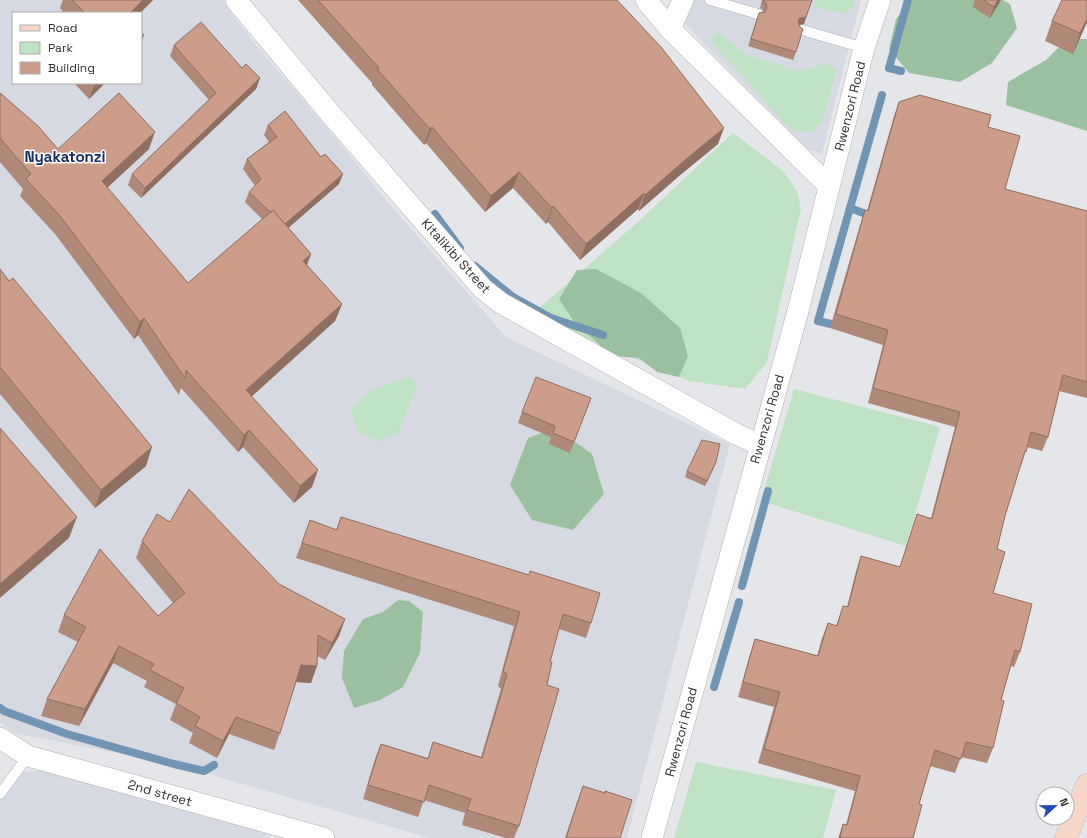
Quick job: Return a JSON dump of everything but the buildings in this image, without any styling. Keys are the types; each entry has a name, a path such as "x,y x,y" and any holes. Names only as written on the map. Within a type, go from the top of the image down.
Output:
{"main road":[{"path":"1066,838 1087,785"}],"street":[{"name":"Kitalikibi Street","path":"236,0 329,112 483,289 501,303 760,446"},
{"path":"646,0 670,29 829,186"},
{"path":"670,29 683,0"},
{"name":"Rwenzori Road","path":"652,838 798,311 864,48 880,0"},
{"name":"2nd street","path":"0,738 28,756 317,837"}],"lane":[{"path":"710,0 758,14"},
{"path":"802,30 864,48"},
{"path":"0,794 28,756"}],"shaded area":[{"path":"0,0 222,0 255,44 334,136 386,200 506,337 730,444 627,838 429,838 174,764 14,733 0,722","holes":["298,278 179,394 182,377"]},
{"path":"691,0 861,0 822,154 807,149 685,24"},
{"path":"45,769 268,827 265,838 0,838 0,797 23,773"}],"green space":[{"path":"817,0 855,0 854,6 846,14 814,7"},
{"path":"912,0 1003,0 1010,4 1017,28 992,63 960,82 909,73 889,49 896,19"},
{"path":"718,31 746,54 798,71 817,67 821,62 837,68 822,122 811,132 798,132 786,125 710,40"},
{"path":"1067,39 1087,39 1087,131 1006,105 1008,82 1046,60"},
{"path":"733,133 783,171 797,191 801,209 767,362 745,389 689,381 583,337 537,310 639,221"},
{"path":"596,269 641,293 680,328 688,356 679,377 657,372 639,358 611,356 573,320 559,299 577,270"},
{"path":"409,376 417,385 398,433 377,441 359,432 350,410 370,391"},
{"path":"794,389 940,427 906,546 761,501"},
{"path":"556,428 592,454 604,494 573,530 532,520 510,485 528,438"},
{"path":"398,600 409,601 423,612 420,653 403,687 380,700 354,708 342,678 344,651 363,619 383,612"},
{"path":"696,762 836,790 823,838 674,838"}],"waterway":[{"path":"901,71 889,68 908,0"},
{"path":"831,324 818,321 882,95"},
{"path":"850,208 866,214"},
{"path":"435,214 460,248"},
{"path":"475,266 513,297 551,318 603,335"},
{"path":"742,586 768,491"},
{"path":"714,687 739,602"},
{"path":"0,708 4,711 67,734 174,764 204,771 214,765"}],"district":[{"name":"Nyakatonzi","path":"65,156"}]}
